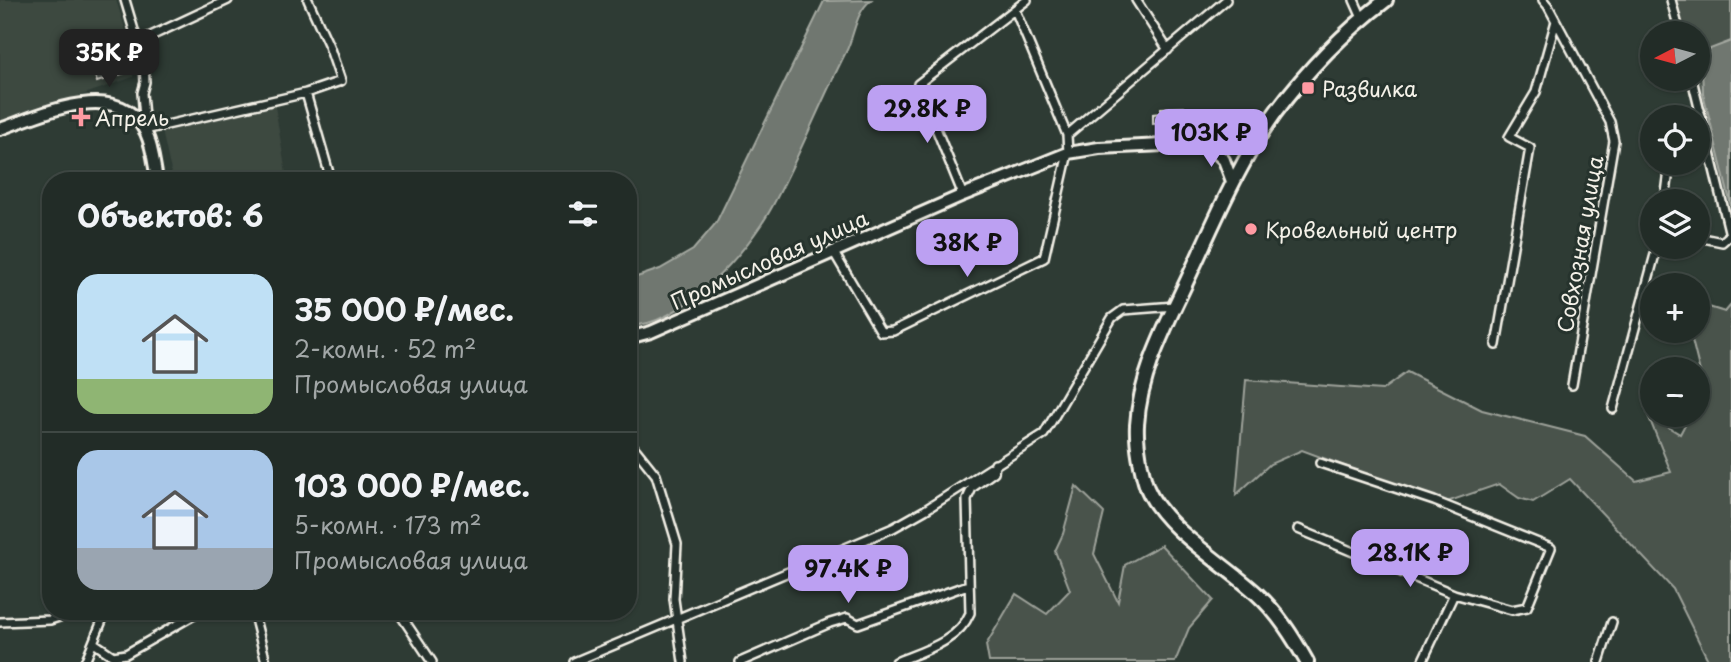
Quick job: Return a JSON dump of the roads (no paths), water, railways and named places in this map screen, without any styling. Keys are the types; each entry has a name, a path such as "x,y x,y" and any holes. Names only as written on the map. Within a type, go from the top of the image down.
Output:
{"main road":[{"path":"1307,662 1291,633 1260,596 1184,533 1160,509 1147,488 1137,426 1146,374 1175,306 1233,184 1267,124 1329,48 1387,0"},
{"path":"0,129 60,108 91,102 114,105 132,116 145,130 155,172"},
{"name":"Промысловая улица","path":"637,336 651,332 963,195 1068,153 1099,148 1242,139 1267,124"},
{"path":"1206,143 1224,160 1233,184"}],"street":[{"path":"125,0 144,64 145,82 142,93 145,130 306,93 341,81 308,0"},
{"path":"138,42 228,0"},
{"path":"963,195 918,84 1027,0"},
{"path":"1136,0 1168,50"},
{"path":"1067,135 1226,0"},
{"path":"1354,0 1363,18"},
{"name":"Совхозная улица","path":"1543,0 1610,122 1614,141 1572,385"},
{"path":"1671,0 1677,21"},
{"path":"833,251 881,332 893,331 1044,258 1068,153 1067,135 1015,10"},
{"path":"1496,345 1530,148 1509,137 1536,92 1556,21"},
{"path":"306,93 333,172"},
{"path":"1710,150 1731,235 1721,242 1710,240"},
{"path":"1613,409 1654,259"},
{"path":"575,662 893,528 925,510 1044,434 1112,318 1122,310 1175,306"},
{"path":"637,451 656,475 677,544 676,619 683,662"},
{"path":"1298,528 1454,594 1512,610 1527,607 1551,548 1434,501 1320,463"},
{"path":"896,662 932,647 955,634 966,623 970,613 967,499 972,488 994,472 995,464"},
{"path":"740,662 830,623 847,618 858,624 968,585"},
{"path":"1422,662 1454,594"},
{"path":"0,622 50,620"},
{"path":"85,662 103,620"},
{"path":"94,643 113,656 126,654 185,620"},
{"path":"255,620 265,662"},
{"path":"404,620 432,662"},
{"path":"1599,662 1612,622"}],"place":[{"name":"Развилка","path":"1308,88"},
{"name":"Апрель","path":"81,117"},
{"name":"Кровельный центр","path":"1251,229"}]}
